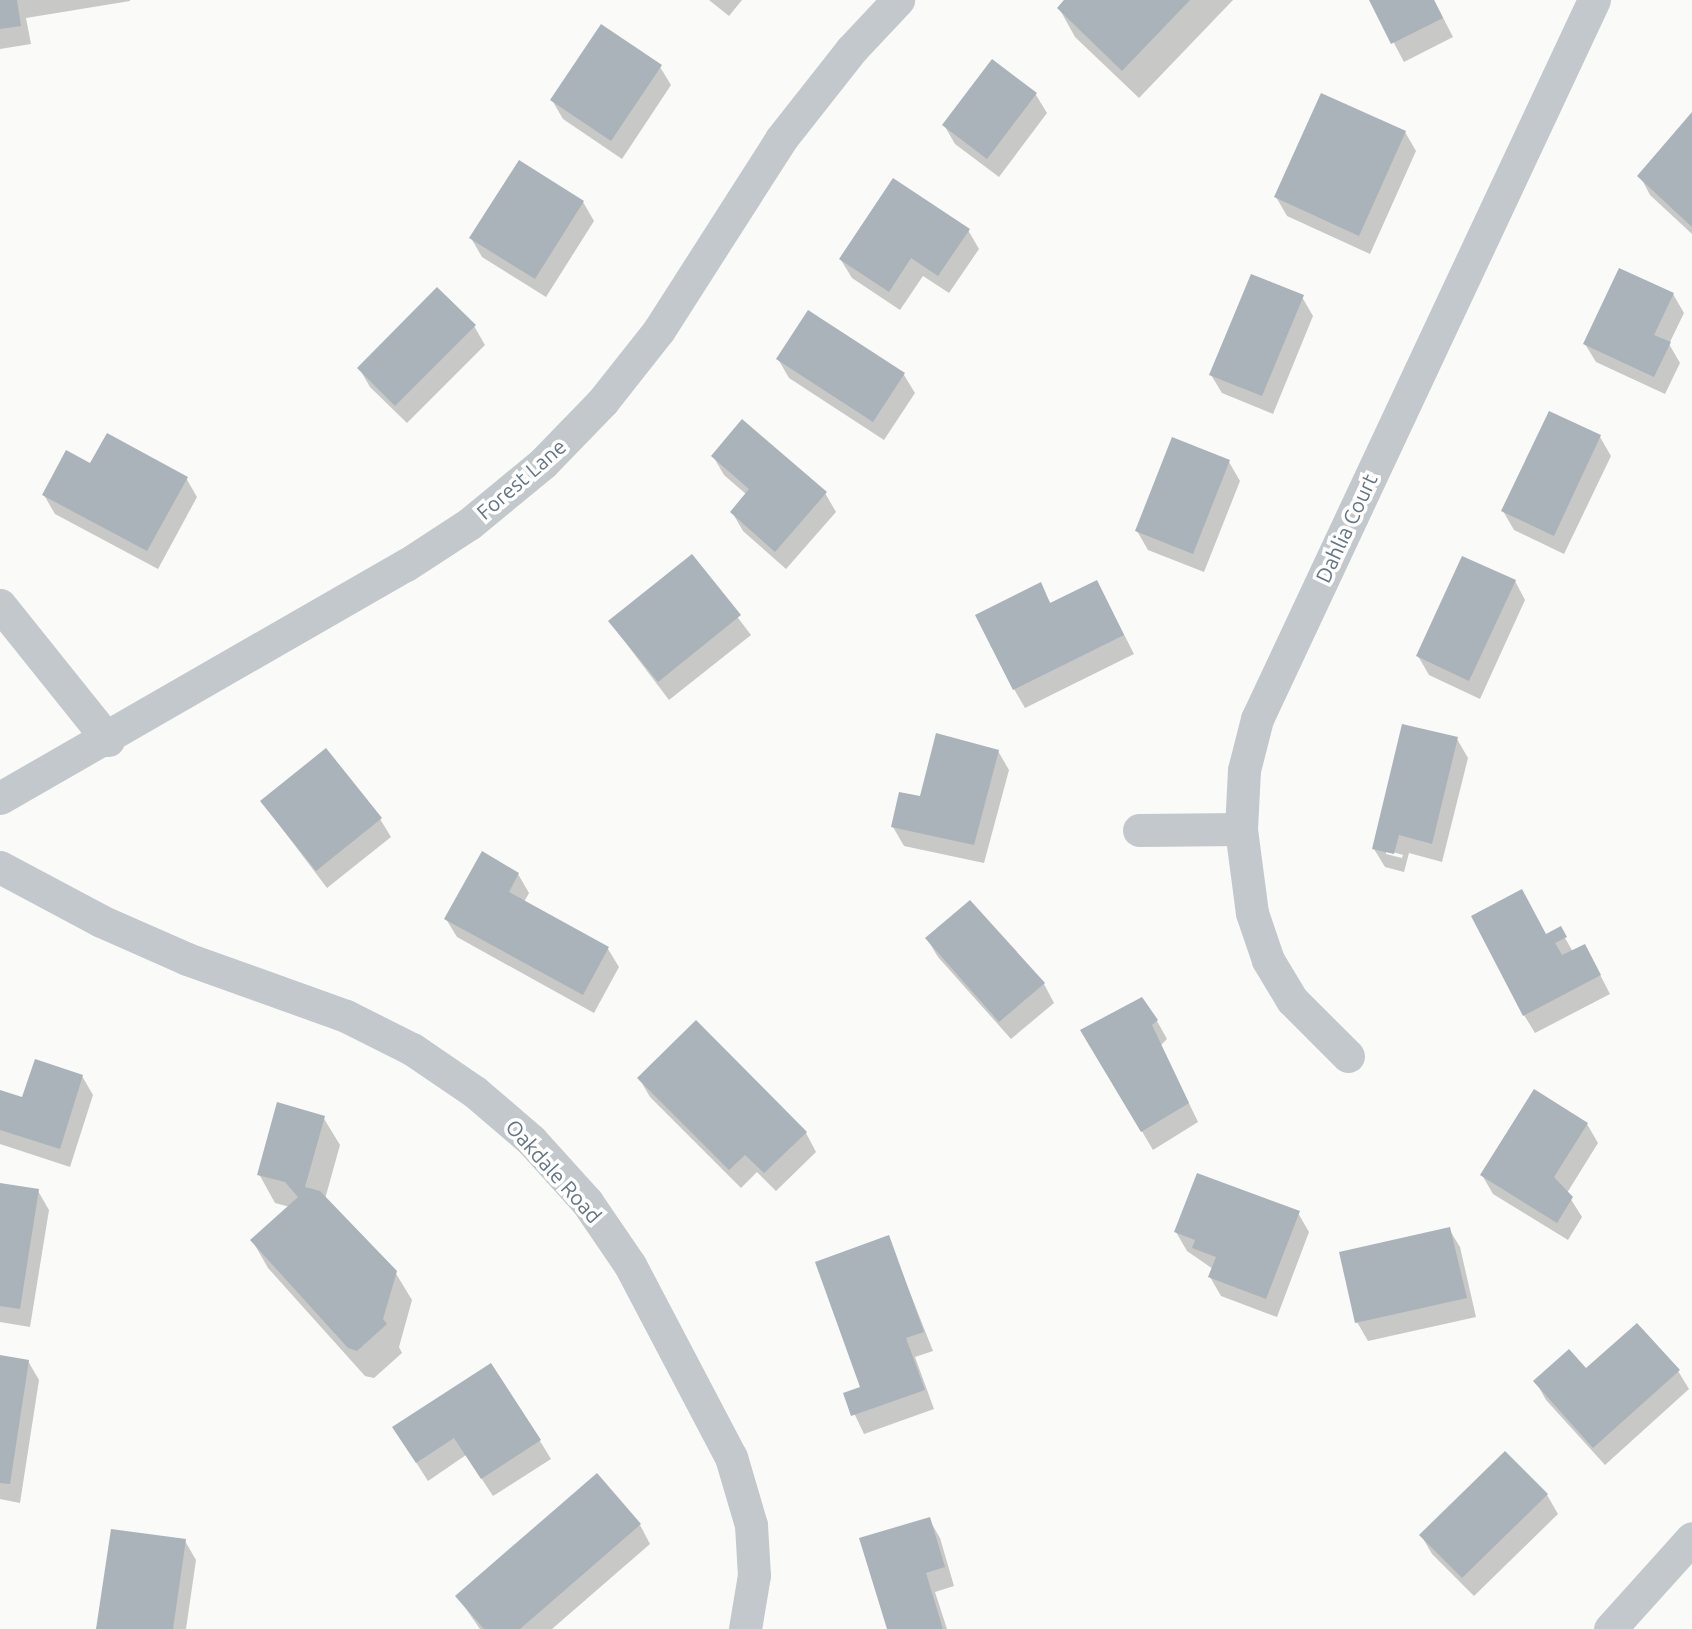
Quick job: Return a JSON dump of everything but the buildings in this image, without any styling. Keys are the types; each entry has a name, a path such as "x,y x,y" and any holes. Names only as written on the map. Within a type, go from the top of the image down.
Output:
{"street":[{"name":"Forest Lane","path":"0,798 108,740 406,565 469,524 543,463 603,401 659,330 781,139 898,0"},
{"name":"Dahlia Court","path":"1348,1056 1292,1000 1268,960 1252,913 1241,829 1244,770 1257,719 1594,0"},
{"path":"0,605 108,740"},
{"path":"1139,830 1241,829"},
{"name":"Oakdale Road","path":"0,867 101,921 187,959 346,1016 401,1044 475,1092 531,1140 587,1202 630,1265 731,1457 751,1525 754,1575 745,1629"},
{"path":"1610,1629 1692,1538"}]}
